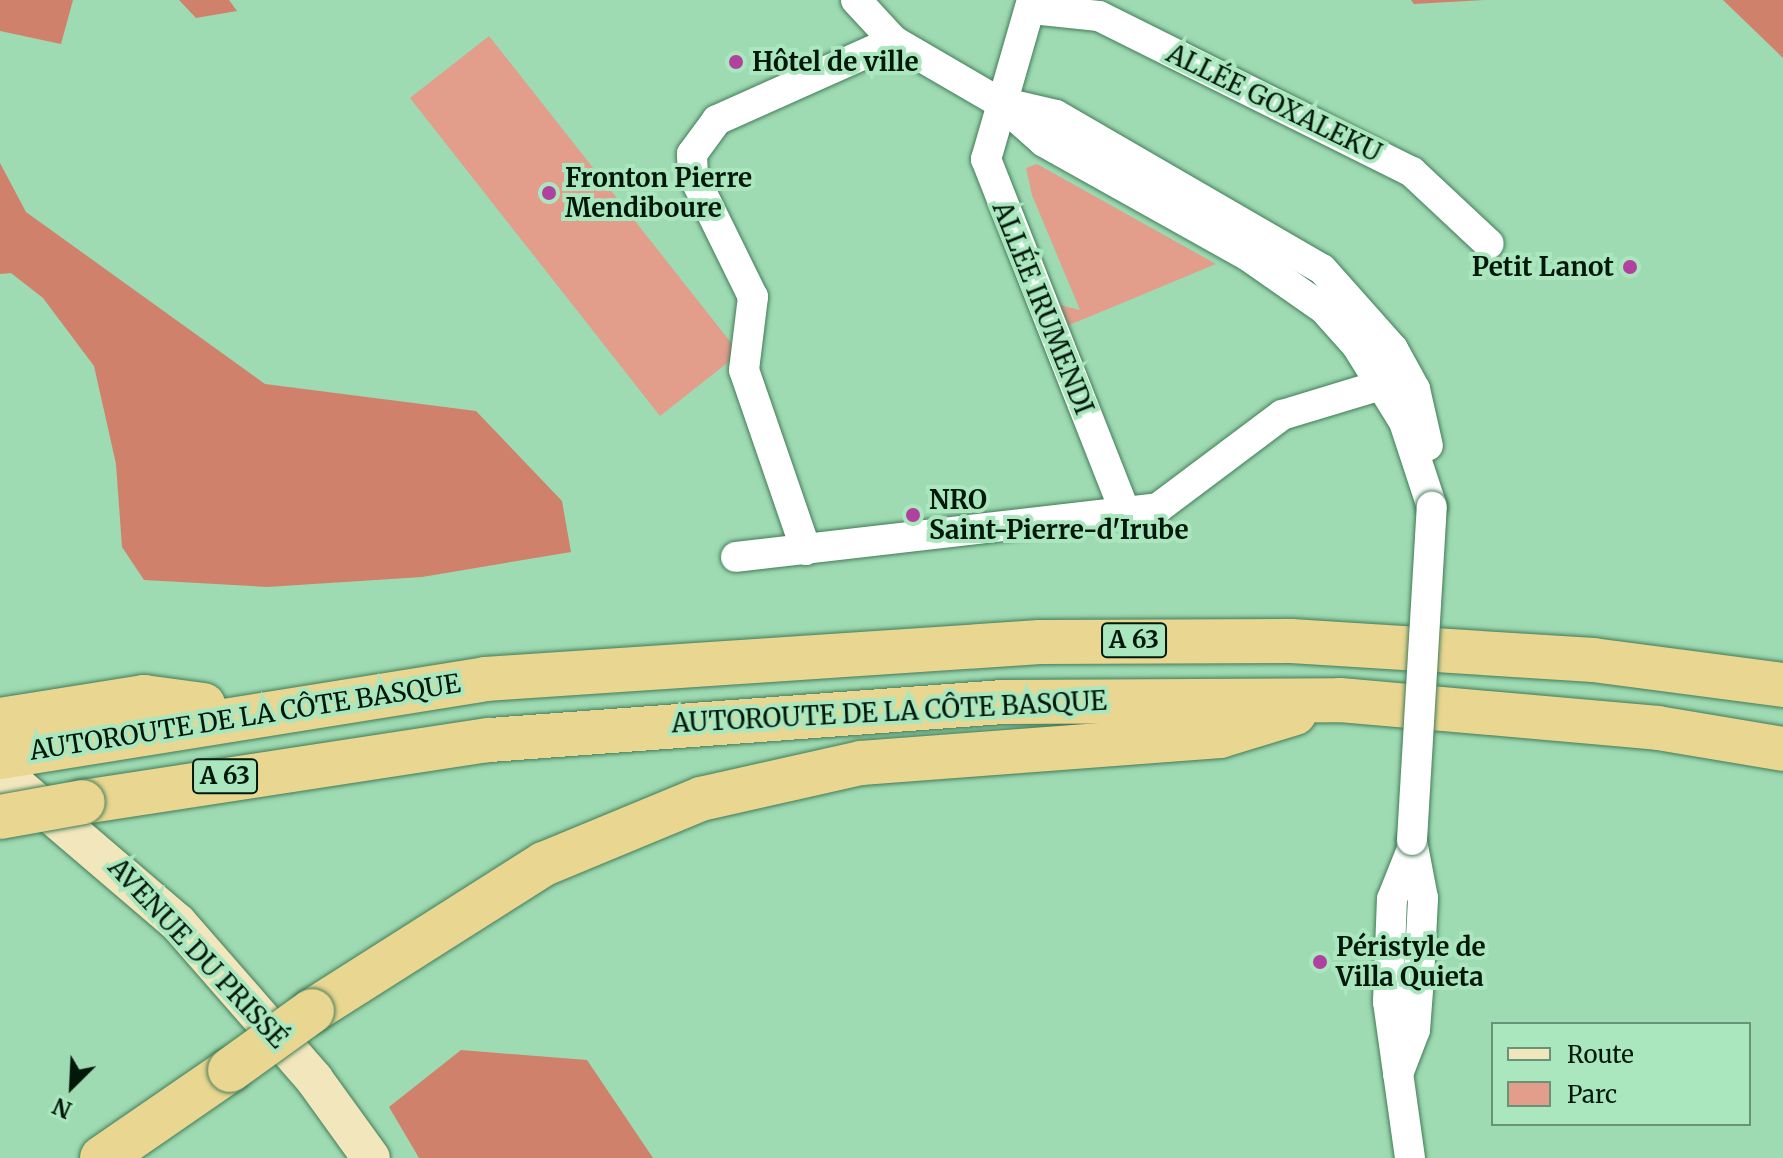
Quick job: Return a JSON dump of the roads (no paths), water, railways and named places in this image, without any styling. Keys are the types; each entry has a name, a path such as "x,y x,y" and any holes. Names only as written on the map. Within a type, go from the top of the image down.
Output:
{"highway":[{"name":"AUTOROUTE DE LA CÔTE BASQUE","path":"5,750 515,677 821,652 1141,640 1593,660 1783,685"},
{"name":"AUTOROUTE DE LA CÔTE BASQUE","path":"0,817 490,740 730,718 1002,702 1340,700 1658,728 1783,749"},
{"path":"102,1158 312,1011 544,864 701,799 861,763 1220,736 1340,700"}],"main road":[{"name":"AVENUE DU PRISSÉ","path":"5,750 178,923 314,1079 371,1158"}],"street":[{"path":"856,0 894,41 999,102 1044,142 1289,281 1357,346 1404,422 1429,489"},
{"name":"ALLÉE IRUMENDI","path":"1032,4 999,102 986,159 995,191 1124,510"},
{"name":"ALLÉE GOXALEKU","path":"1032,4 1099,16 1412,172 1489,244"},
{"path":"806,550 744,370 753,297 693,175 692,154 717,120 894,41"},
{"path":"999,102 1056,115 1275,237 1322,269 1393,349 1415,389 1429,489 1408,880 1417,1014 1398,1074 1410,1158"},
{"path":"1381,385 1393,349"},
{"path":"736,557 950,536 1124,510 1158,508 1242,439 1296,409 1381,385"}],"place":[{"name":"Hôtel de ville","path":"736,62"},
{"name":"Fronton Pierre Mendiboure","path":"549,193"},
{"name":"Petit Lanot","path":"1630,267"},
{"name":"NRO Saint-Pierre-d'Irube","path":"913,515"},
{"name":"Péristyle de Villa Quieta","path":"1320,962"}]}
